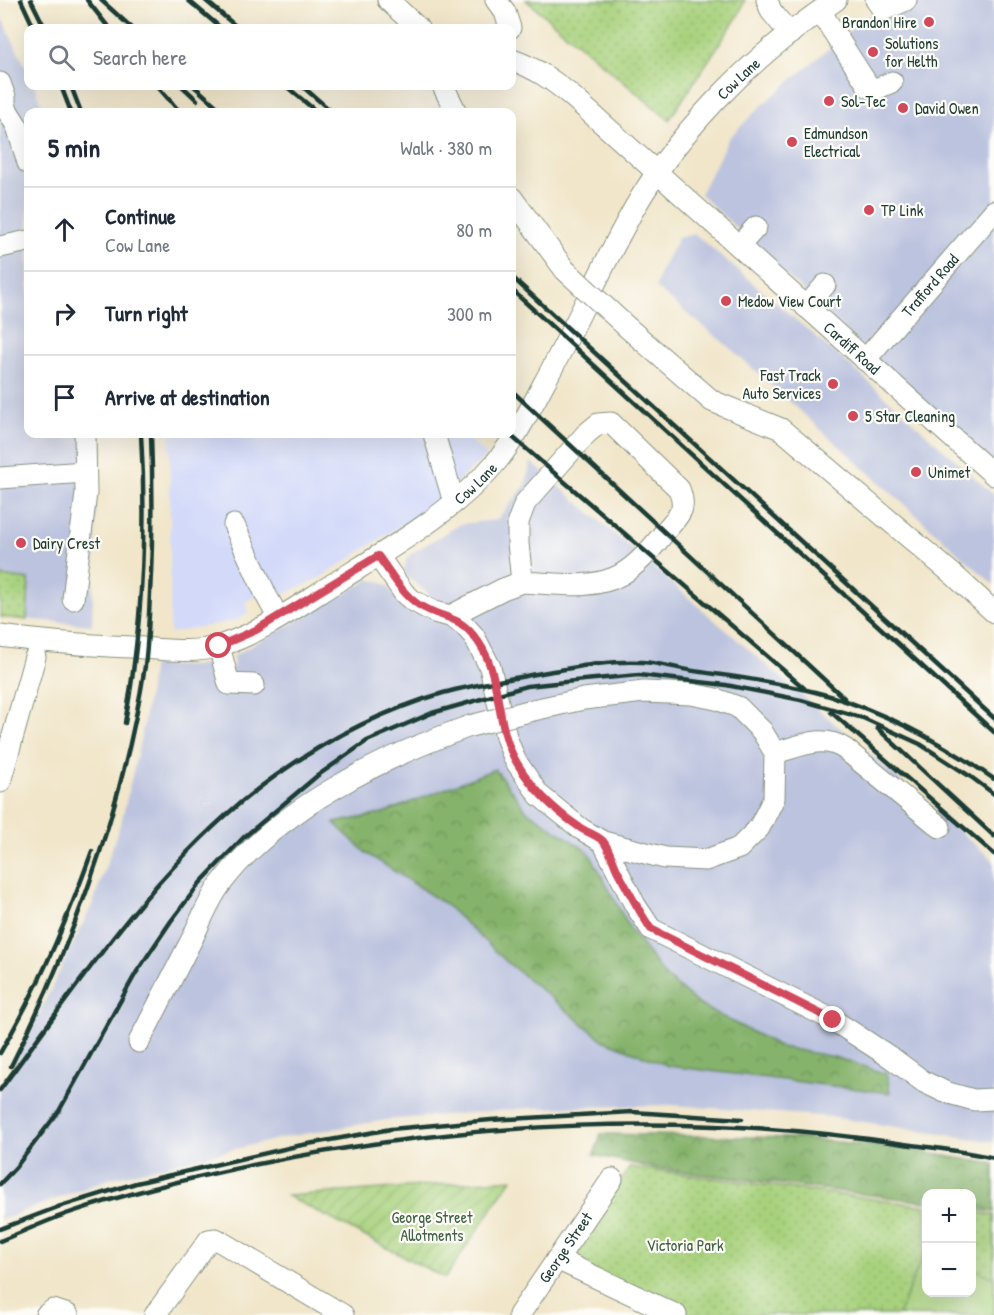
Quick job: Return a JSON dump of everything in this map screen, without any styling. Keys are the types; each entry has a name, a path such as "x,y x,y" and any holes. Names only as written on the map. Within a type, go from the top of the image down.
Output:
{"street":[{"path":"388,0 414,24"},
{"path":"496,0 505,12 509,24"},
{"path":"766,0 771,11 790,34"},
{"path":"876,0 883,10 906,0"},
{"path":"828,5 869,87 876,88 892,82"},
{"name":"Cow Lane","path":"516,433 624,226 657,172 686,133 729,87 790,34 828,5"},
{"name":"Cardiff Road","path":"516,61 532,67 550,78 994,475"},
{"path":"0,83 5,97 2,109 17,126 24,150"},
{"path":"445,90 454,108"},
{"path":"516,203 565,270 712,401 781,429 994,612"},
{"name":"Trafford Road","path":"865,360 994,211"},
{"path":"739,246 756,227"},
{"path":"0,247 24,242"},
{"path":"806,307 825,285"},
{"path":"450,616 522,582 587,584 622,574 654,546 683,508 684,500 679,489 611,423 598,424 586,434 525,502 518,522 522,582"},
{"path":"73,599 86,493 86,438"},
{"path":"435,438 451,492 456,501"},
{"name":"Cow Lane","path":"0,636 37,641 194,650 219,646 243,637 378,556 436,518 488,471 512,438"},
{"path":"0,478 57,472 85,472"},
{"path":"234,525 278,617"},
{"path":"139,1042 219,886 248,851 287,819 371,767 420,744 470,726 533,710 584,699 644,692 691,693 738,707 762,731 775,753 774,798 759,828 739,848 706,860 665,858 603,842 560,813 539,795 515,760 506,737 490,667 474,636 463,624 450,616 434,612 412,600 404,593 378,556"},
{"path":"219,646 229,684 254,685"},
{"path":"0,782 35,657"},
{"path":"775,753 819,741 835,742 940,827"},
{"path":"603,842 635,906 651,929 833,1020 924,1082 945,1092 975,1100 994,1099"},
{"name":"George Street","path":"519,1315 612,1179"},
{"path":"155,1315 209,1240 216,1239 343,1315"},
{"path":"557,1259 676,1315"}],"shaded area":[{"path":"903,0 994,0 994,470 700,194 729,138 761,106 865,18"},
{"path":"0,14 24,64 24,90 36,90 43,108 24,108 24,438 99,438 92,625 0,617"},
{"path":"695,234 861,375 994,495 994,585 730,348 656,288 659,275 678,238"},
{"path":"170,438 467,438 487,455 426,509 320,578 287,593 281,594 273,589 246,601 248,612 234,621 170,633"},
{"path":"531,462 994,861 994,1142 831,1117 671,1105 529,1108 386,1120 286,1137 112,1178 0,1220 0,1089 93,903 122,819 142,733 153,665 194,666 216,662 234,668 233,656 369,580 379,581 388,586 400,603 414,615 427,600 428,593 406,576 404,570 407,558 461,524 497,520 525,486"}],"green space":[{"path":"526,0 745,0 738,16 669,120"},
{"path":"0,576 29,580 27,620 0,617"},
{"path":"495,769 526,810 589,852 632,932 665,976 698,1004 781,1047 834,1057 887,1074 890,1093 669,1066 603,1040 508,963 445,904 366,853 334,823 381,814"},
{"path":"601,1134 798,1138 899,1148 994,1164 994,1212 976,1210 976,1189 922,1189 922,1202 654,1168 594,1155"},
{"name":"Victoria Park","path":"630,1167 922,1205 922,1297 976,1297 976,1213 994,1215 994,1315 668,1315 562,1265"},
{"name":"George Street Allotments","path":"512,1179 445,1278 287,1196"},
{"path":"922,1258 922,1297 976,1297 976,1270 994,1278 994,1315 898,1315"}],"railway":[{"path":"21,0 32,24"},
{"path":"31,0 43,24"},
{"path":"87,0 106,24"},
{"path":"101,0 128,24"},
{"path":"188,0 216,24"},
{"path":"205,0 233,24"},
{"path":"63,90 69,108"},
{"path":"73,90 79,108"},
{"path":"161,90 176,108"},
{"path":"186,90 197,100"},
{"path":"198,90 219,108"},
{"path":"291,90 312,108"},
{"path":"307,90 327,108"},
{"path":"516,281 994,718"},
{"path":"516,294 994,732"},
{"path":"516,395 844,698"},
{"path":"125,723 136,651 142,579 141,438"},
{"path":"11,1066 56,970 94,871 110,821 136,718 145,666 149,620 152,533 151,438"},
{"path":"514,438 804,688"},
{"path":"0,1090 112,939 141,903 205,834 263,785 311,752 388,713 443,693 589,665 616,662 657,664 782,685 852,703 915,731 994,779"},
{"path":"0,1184 59,1111 136,973 200,883 243,838 317,776 367,741 432,713 527,686 584,680 639,675 726,685 801,700 863,718 920,744 994,794"},
{"path":"831,712 994,854"},
{"path":"877,728 994,836"},
{"path":"0,1053 51,954 92,851"},
{"path":"0,1229 58,1207 136,1183 297,1146 391,1129 491,1120 632,1112 742,1119"},
{"path":"0,1241 89,1206 206,1175 333,1150 496,1130 577,1126 741,1127 823,1134 972,1153 994,1158"}],"place":[{"name":"Brandon Hire","path":"929,22"},
{"name":"Solutions for Helth","path":"873,52"},
{"name":"Sol-Tec","path":"829,101"},
{"name":"David Owen","path":"903,108"},
{"name":"Edmundson Electrical","path":"792,142"},
{"name":"TP Link","path":"869,210"},
{"name":"Medow View Court","path":"726,301"},
{"name":"Fast Track Auto Services","path":"833,384"},
{"name":"5 Star Cleaning","path":"853,416"},
{"name":"Unimet","path":"916,472"},
{"name":"Dairy Crest","path":"21,543"}],"route":[{"path":"219,646 256,630 378,556 404,593 412,600 434,612 450,616 463,624 474,636 490,667 506,737 515,760 539,795 581,829 603,842 635,906 651,929 833,1020"}]}
